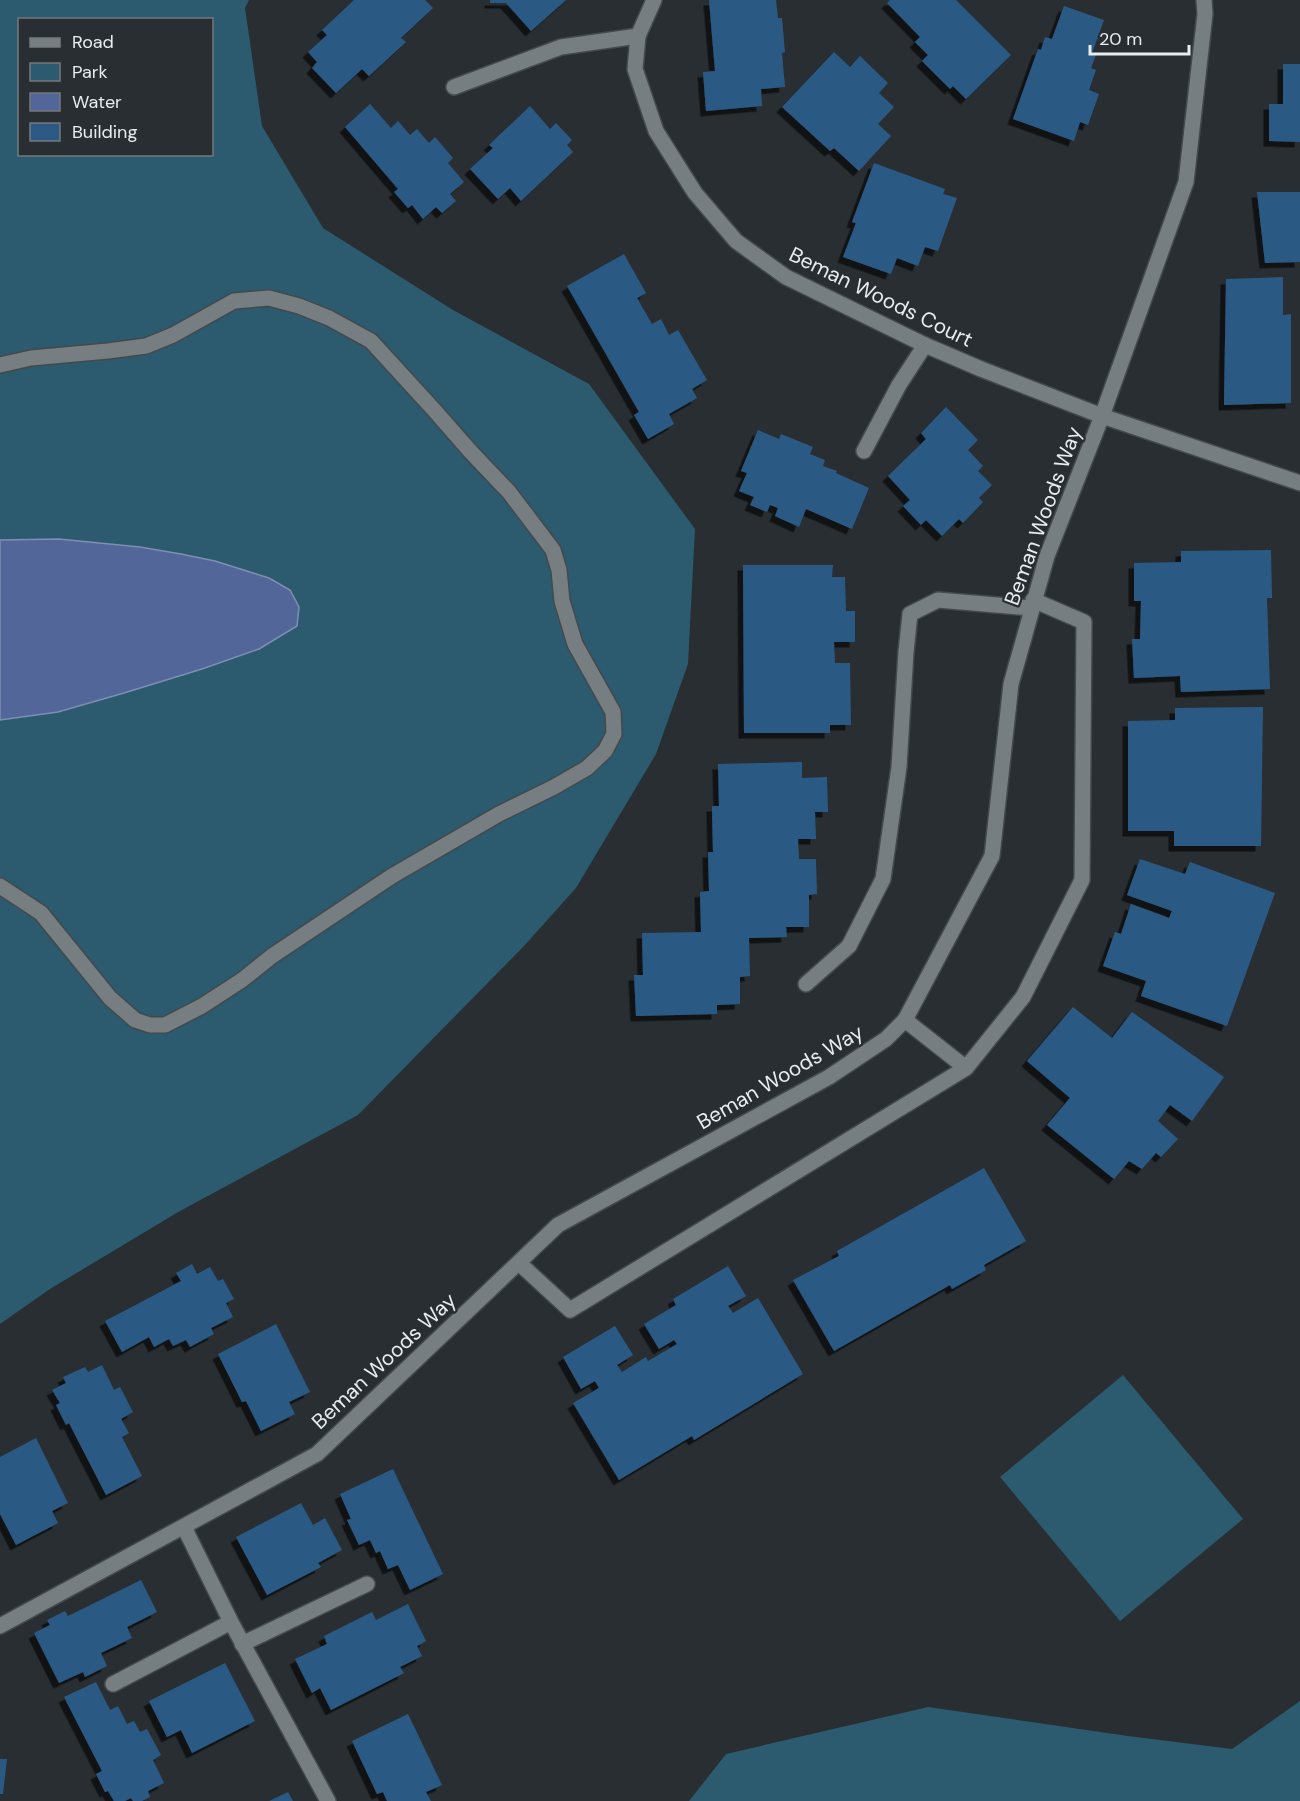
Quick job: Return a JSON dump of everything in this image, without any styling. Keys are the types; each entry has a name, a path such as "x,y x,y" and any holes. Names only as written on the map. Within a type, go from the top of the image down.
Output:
{"street":[{"name":"Beman Woods Court","path":"654,0 638,36 635,69 656,131 695,193 736,241 786,277 981,369 1101,416 1300,483"},
{"name":"Beman Woods Way","path":"0,1626 317,1454 558,1225 829,1077 886,1039 905,1020 992,856 1011,684 1032,604 1047,556 1101,416 1186,182 1205,14 1204,0"},
{"path":"454,87 561,47 638,36"},
{"path":"0,365 31,358 146,346 173,335 234,302 269,298 299,306 329,318 371,341 509,492 553,550 560,570 562,602 575,644 613,712 614,734 605,751 587,768 499,814 392,876 280,950 242,980 202,1006 165,1025 150,1025 135,1020 110,998 41,913 0,886"},
{"path":"864,451 899,385 926,345"},
{"path":"519,1263 570,1310 966,1068 1023,997 1082,880 1084,622 1032,604 938,600 910,614 899,767 883,879 849,946 806,984"},
{"path":"905,1020 966,1068"},
{"path":"184,1527 242,1644 328,1801"},
{"path":"242,1644 367,1584"},
{"path":"113,1684 231,1622"}],"green space":[{"path":"0,0 249,0 245,8 262,126 323,228 453,310 589,384 695,529 688,664 656,754 576,888 524,946 358,1115 180,1211 50,1289 0,1324"},
{"path":"1123,1375 1243,1519 1120,1621 1000,1477"},
{"path":"1300,1701 1300,1801 689,1801 726,1754 928,1707 1232,1749"}],"water":[{"path":"59,539 140,547 181,554 215,561 269,578 290,590 299,607 297,626 259,649 202,669 58,712 0,720 0,540"}],"building":[{"path":"354,0 425,0 433,8 401,38 406,42 369,76 362,69 336,93 312,68 317,62 308,52 327,35 322,30"},
{"path":"490,0 566,0 531,31 506,3 490,3"},
{"path":"709,0 776,0 778,18 782,18 785,87 761,89 762,106 706,111 703,72 715,71"},
{"path":"890,0 956,0 1011,55 966,99 953,86 950,89 922,61 928,55 915,42 920,37 887,3"},
{"path":"1064,6 1104,20 1092,53 1096,55 1091,68 1096,70 1089,90 1099,94 1088,125 1080,122 1074,141 1013,119 1038,49 1041,50 1045,37 1052,39"},
{"path":"834,52 850,67 860,56 888,83 879,93 894,107 878,124 891,136 859,171 834,148 830,151 782,107"},
{"path":"1283,64 1300,64 1300,142 1269,141 1269,104 1283,104"},
{"path":"370,104 391,128 398,121 410,135 417,129 429,143 435,137 453,158 448,163 464,182 450,194 456,201 442,213 436,207 423,219 412,205 408,208 394,192 398,189 345,127"},
{"path":"530,106 550,129 556,123 572,140 567,145 573,152 521,201 510,188 498,199 470,169 493,148 489,145"},
{"path":"874,163 945,189 943,194 957,198 938,251 925,247 918,266 897,258 891,274 843,257 856,223 852,222"},
{"path":"1257,192 1300,192 1300,262 1265,263"},
{"path":"624,254 646,293 637,298 652,324 661,319 669,335 678,330 707,380 692,389 697,398 669,414 674,424 648,439 634,415 639,412 567,286"},
{"path":"1283,277 1283,315 1291,314 1291,403 1224,405 1226,279"},
{"path":"946,407 978,440 968,450 983,466 978,471 992,485 979,498 983,502 963,523 959,519 942,536 926,520 921,525 903,506 910,500 888,476 926,439 921,433"},
{"path":"758,430 779,439 781,434 813,447 810,454 825,460 823,466 869,488 852,529 806,509 799,527 775,516 778,508 770,505 767,512 750,505 754,497 739,491 747,473 741,471"},
{"path":"1271,550 1272,598 1267,598 1270,689 1181,692 1180,676 1134,678 1132,639 1140,639 1141,601 1134,601 1134,563 1181,562 1181,551"},
{"path":"743,565 833,565 832,577 845,577 846,611 855,611 855,642 834,642 835,663 850,663 851,725 830,725 830,733 744,733"},
{"path":"1263,707 1261,846 1174,846 1174,831 1128,831 1128,721 1175,720 1175,708"},
{"path":"802,762 802,778 827,777 828,812 815,812 816,839 798,839 799,859 816,859 817,894 809,895 809,927 786,927 787,937 749,938 750,976 740,977 740,1004 717,1005 717,1014 636,1016 634,975 643,975 642,933 701,932 700,892 709,891 708,852 713,852 712,806 719,806 718,764"},
{"path":"1140,859 1185,874 1190,862 1275,893 1227,1026 1141,996 1146,981 1103,966 1115,932 1121,934 1131,904 1169,918 1172,911 1127,895"},
{"path":"1073,1007 1112,1038 1132,1012 1224,1077 1192,1121 1170,1105 1158,1121 1178,1139 1161,1157 1156,1153 1142,1169 1129,1161 1114,1179 1047,1125 1070,1098 1027,1061"},
{"path":"984,1168 1026,1241 984,1265 986,1270 952,1289 950,1285 834,1351 793,1280 839,1256 837,1251"},
{"path":"192,1264 197,1274 210,1267 218,1281 223,1279 234,1299 226,1303 233,1317 211,1328 214,1334 190,1347 186,1340 173,1346 169,1339 154,1347 149,1337 122,1352 105,1321 181,1281 176,1273"},
{"path":"728,1266 746,1296 728,1306 733,1313 758,1298 803,1374 694,1440 692,1436 619,1480 573,1403 599,1388 595,1381 581,1389 563,1357 615,1326 633,1355 617,1365 622,1372 646,1357 648,1361 677,1344 674,1340 659,1349 644,1324 676,1305 673,1299"},
{"path":"276,1324 310,1392 289,1402 295,1414 261,1431 246,1401 242,1402 218,1354"},
{"path":"102,1365 114,1390 120,1387 133,1412 121,1419 129,1433 122,1437 142,1476 106,1495 69,1423 66,1425 56,1405 60,1403 52,1390 66,1383 63,1377 85,1367 88,1372"},
{"path":"36,1438 68,1503 52,1511 58,1523 16,1545 0,1514 0,1457"},
{"path":"393,1469 443,1574 410,1590 398,1565 388,1569 380,1551 376,1553 370,1540 359,1545 347,1520 351,1519 340,1494"},
{"path":"301,1503 313,1525 325,1518 342,1550 318,1563 321,1567 267,1595 236,1537"},
{"path":"141,1580 157,1612 127,1627 132,1638 101,1653 107,1666 85,1677 83,1672 59,1683 34,1633 50,1625 47,1620 65,1611 68,1616"},
{"path":"408,1604 426,1641 417,1646 422,1656 400,1667 404,1673 331,1710 320,1688 312,1693 295,1659 327,1644 324,1636 372,1612 376,1620"},
{"path":"225,1663 255,1721 192,1753 181,1730 167,1737 149,1701"},
{"path":"96,1682 110,1710 118,1706 127,1724 134,1721 140,1732 147,1729 161,1755 153,1760 164,1783 148,1791 150,1797 142,1801 133,1801 131,1798 125,1801 114,1801 108,1791 105,1792 96,1774 102,1771 64,1697"},
{"path":"408,1714 442,1785 426,1792 431,1801 387,1801 383,1792 377,1794 352,1741"},
{"path":"0,1759 7,1759 3,1794 0,1794"},
{"path":"288,1792 293,1801 269,1801"}]}
